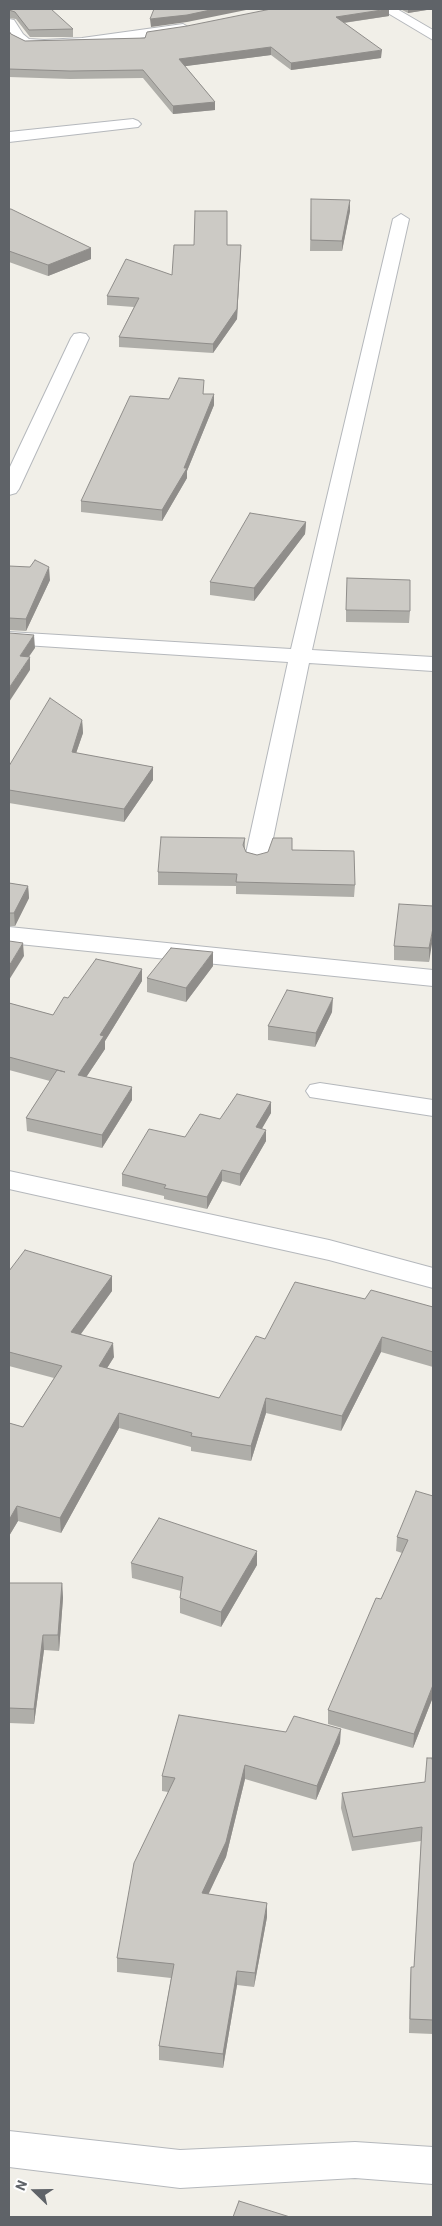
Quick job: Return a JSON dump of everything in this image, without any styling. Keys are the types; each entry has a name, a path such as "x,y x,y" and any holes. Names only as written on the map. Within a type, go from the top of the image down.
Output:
{"street":[{"path":"388,9 433,36"},
{"path":"9,23 17,37 25,43 44,44 82,42 195,26"},
{"path":"9,137 133,124"},
{"path":"257,858 300,656 401,218"},
{"path":"9,489 80,338"},
{"path":"9,638 433,664"},
{"path":"9,935 433,978"},
{"path":"320,1091 433,1108"},
{"path":"9,1180 329,1250 433,1278"},
{"path":"9,2149 180,2169 355,2160 433,2166"}],"building":[{"path":"9,9 51,9 73,29 29,30 15,12"},
{"path":"154,9 215,9 187,15 150,19"},
{"path":"271,9 388,9 336,17 382,50 291,63 271,47 179,59 215,102 173,106 143,70 70,71 9,69 9,31 25,41 145,38 147,32"},
{"path":"311,199 350,200 342,241 311,240"},
{"path":"9,209 91,248 48,265 9,251"},
{"path":"195,211 227,211 227,245 241,245 237,309 213,344 119,337 139,298 107,296 126,259 172,275 174,245 194,245"},
{"path":"179,378 204,380 203,394 214,394 184,468 187,468 162,510 81,501 130,396 169,399"},
{"path":"250,513 306,522 254,588 210,582"},
{"path":"35,560 49,567 26,619 9,618 9,566 30,567"},
{"path":"347,578 410,580 410,611 346,610"},
{"path":"9,633 34,635 20,656 30,657 9,688"},
{"path":"50,698 82,720 72,752 153,767 124,809 9,790 9,766"},
{"path":"161,837 245,838 243,845 246,852 257,855 268,852 273,838 292,838 292,850 354,851 355,885 236,882 237,874 158,872"},
{"path":"9,883 28,886 14,913 9,913"},
{"path":"399,904 433,906 433,928 429,948 394,946"},
{"path":"9,941 23,943 9,966"},
{"path":"171,948 213,952 186,988 147,978"},
{"path":"96,959 142,969 100,1035 104,1036 78,1075 132,1087 102,1135 26,1118 57,1070 65,1072 9,1057 9,1003 53,1015 64,997 68,998"},
{"path":"287,990 333,998 316,1033 268,1026"},
{"path":"237,1094 271,1102 256,1127 266,1130 240,1174 222,1170 207,1197 164,1188 166,1185 122,1174 149,1129 185,1137 200,1114 220,1119"},
{"path":"25,1250 112,1276 71,1332 113,1343 99,1366 219,1398 256,1336 265,1339 295,1282 365,1299 371,1290 433,1307 433,1352 382,1337 342,1416 266,1398 251,1446 191,1436 192,1433 119,1413 60,1518 17,1506 9,1520 9,1423 23,1427 62,1366 9,1352 9,1271"},
{"path":"416,1491 433,1496 433,1685 414,1734 328,1710 376,1598 381,1599 408,1540 397,1537"},
{"path":"159,1518 257,1551 221,1612 180,1598 183,1577 131,1563"},
{"path":"9,1583 62,1583 58,1635 43,1635 34,1709 9,1708"},
{"path":"179,1715 286,1732 294,1716 341,1729 317,1786 245,1765 226,1842 202,1893 267,1903 255,1973 237,1971 223,2054 159,2046 174,1964 117,1958 134,1863 175,1778 162,1776"},
{"path":"427,1758 432,1758 433,1763 433,2020 410,2019 411,1967 414,1967 422,1827 353,1837 342,1793 425,1782"},
{"path":"239,2201 290,2217 233,2217"}]}
